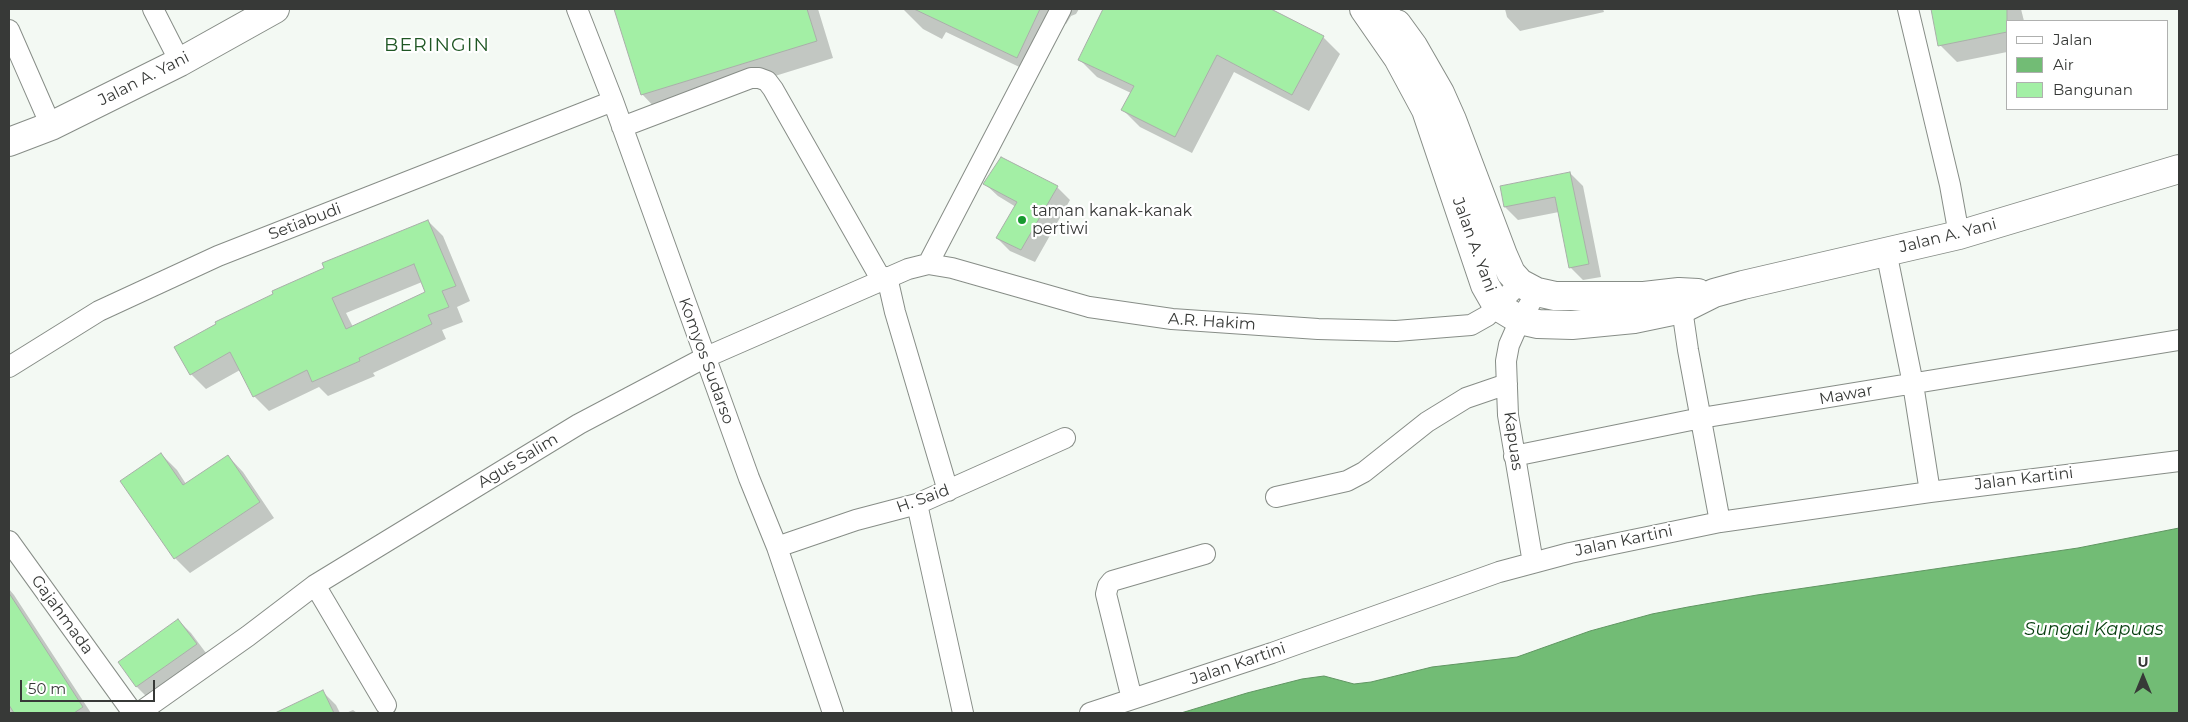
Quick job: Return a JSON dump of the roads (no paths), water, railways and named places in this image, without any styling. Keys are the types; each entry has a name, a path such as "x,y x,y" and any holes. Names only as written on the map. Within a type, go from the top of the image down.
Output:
{"highway":[{"name":"Jalan A. Yani","path":"9,142 51,126 180,62 275,9"},
{"name":"Jalan A. Yani","path":"1379,12 1398,58 1426,110 1485,285 1497,306 1520,320 1538,324 1572,325 1634,319 1680,300 1959,235 2179,169"},
{"name":"Jalan A. Yani","path":"1379,12 1413,46 1440,93 1503,255 1512,273 1529,288 1556,296 1644,296 1680,300"}],"street":[{"path":"153,9 180,62"},
{"name":"Komyos Sudarso","path":"577,9 613,101 704,358 777,548 833,713"},
{"path":"928,264 1061,9"},
{"path":"1908,9 1950,185 1959,235"},
{"path":"9,30 51,126"},
{"path":"622,127 750,78 759,78 767,81 774,89 884,278 948,491"},
{"name":"Setiabudi","path":"9,367 99,311 218,256 613,101"},
{"path":"1886,251 1913,384 1930,492"},
{"name":"Agus Salim","path":"139,713 248,636 315,585 579,424 704,358 884,278 928,264"},
{"name":"A.R. Hakim","path":"928,264 952,268 1089,307 1172,319 1318,329 1396,332 1471,325 1487,316 1497,306 1529,288"},
{"name":"Kapuas","path":"1529,288 1520,320 1509,345 1506,361 1508,415 1533,563"},
{"path":"1680,300 1720,522"},
{"name":"Mawar","path":"1514,456 1701,418 2179,340"},
{"path":"1276,496 1347,481 1364,472 1427,422 1466,398 1507,384"},
{"name":"H. Said","path":"777,548 856,520 917,504 1065,438"},
{"name":"Jalan Kartini","path":"1090,713 1491,575 1570,552 1720,522 1930,492 2179,461"},
{"path":"917,504 963,713"},
{"name":"Gajahmada","path":"9,541 133,713"},
{"path":"1132,699 1106,594 1108,586 1112,581 1205,554"},
{"path":"315,585 386,705"}],"water":[{"name":"Sungai Kapuas","path":"2179,528 2179,713 1181,713 1302,679 1324,676 1354,684 1371,682 1432,667 1517,657 1590,631 1652,614 1688,607 1757,595 2078,548"}],"place":[{"name":"taman kanak-kanak pertiwi","path":"1022,220"}],"district":[{"name":"BERINGIN","path":"437,45"}]}
